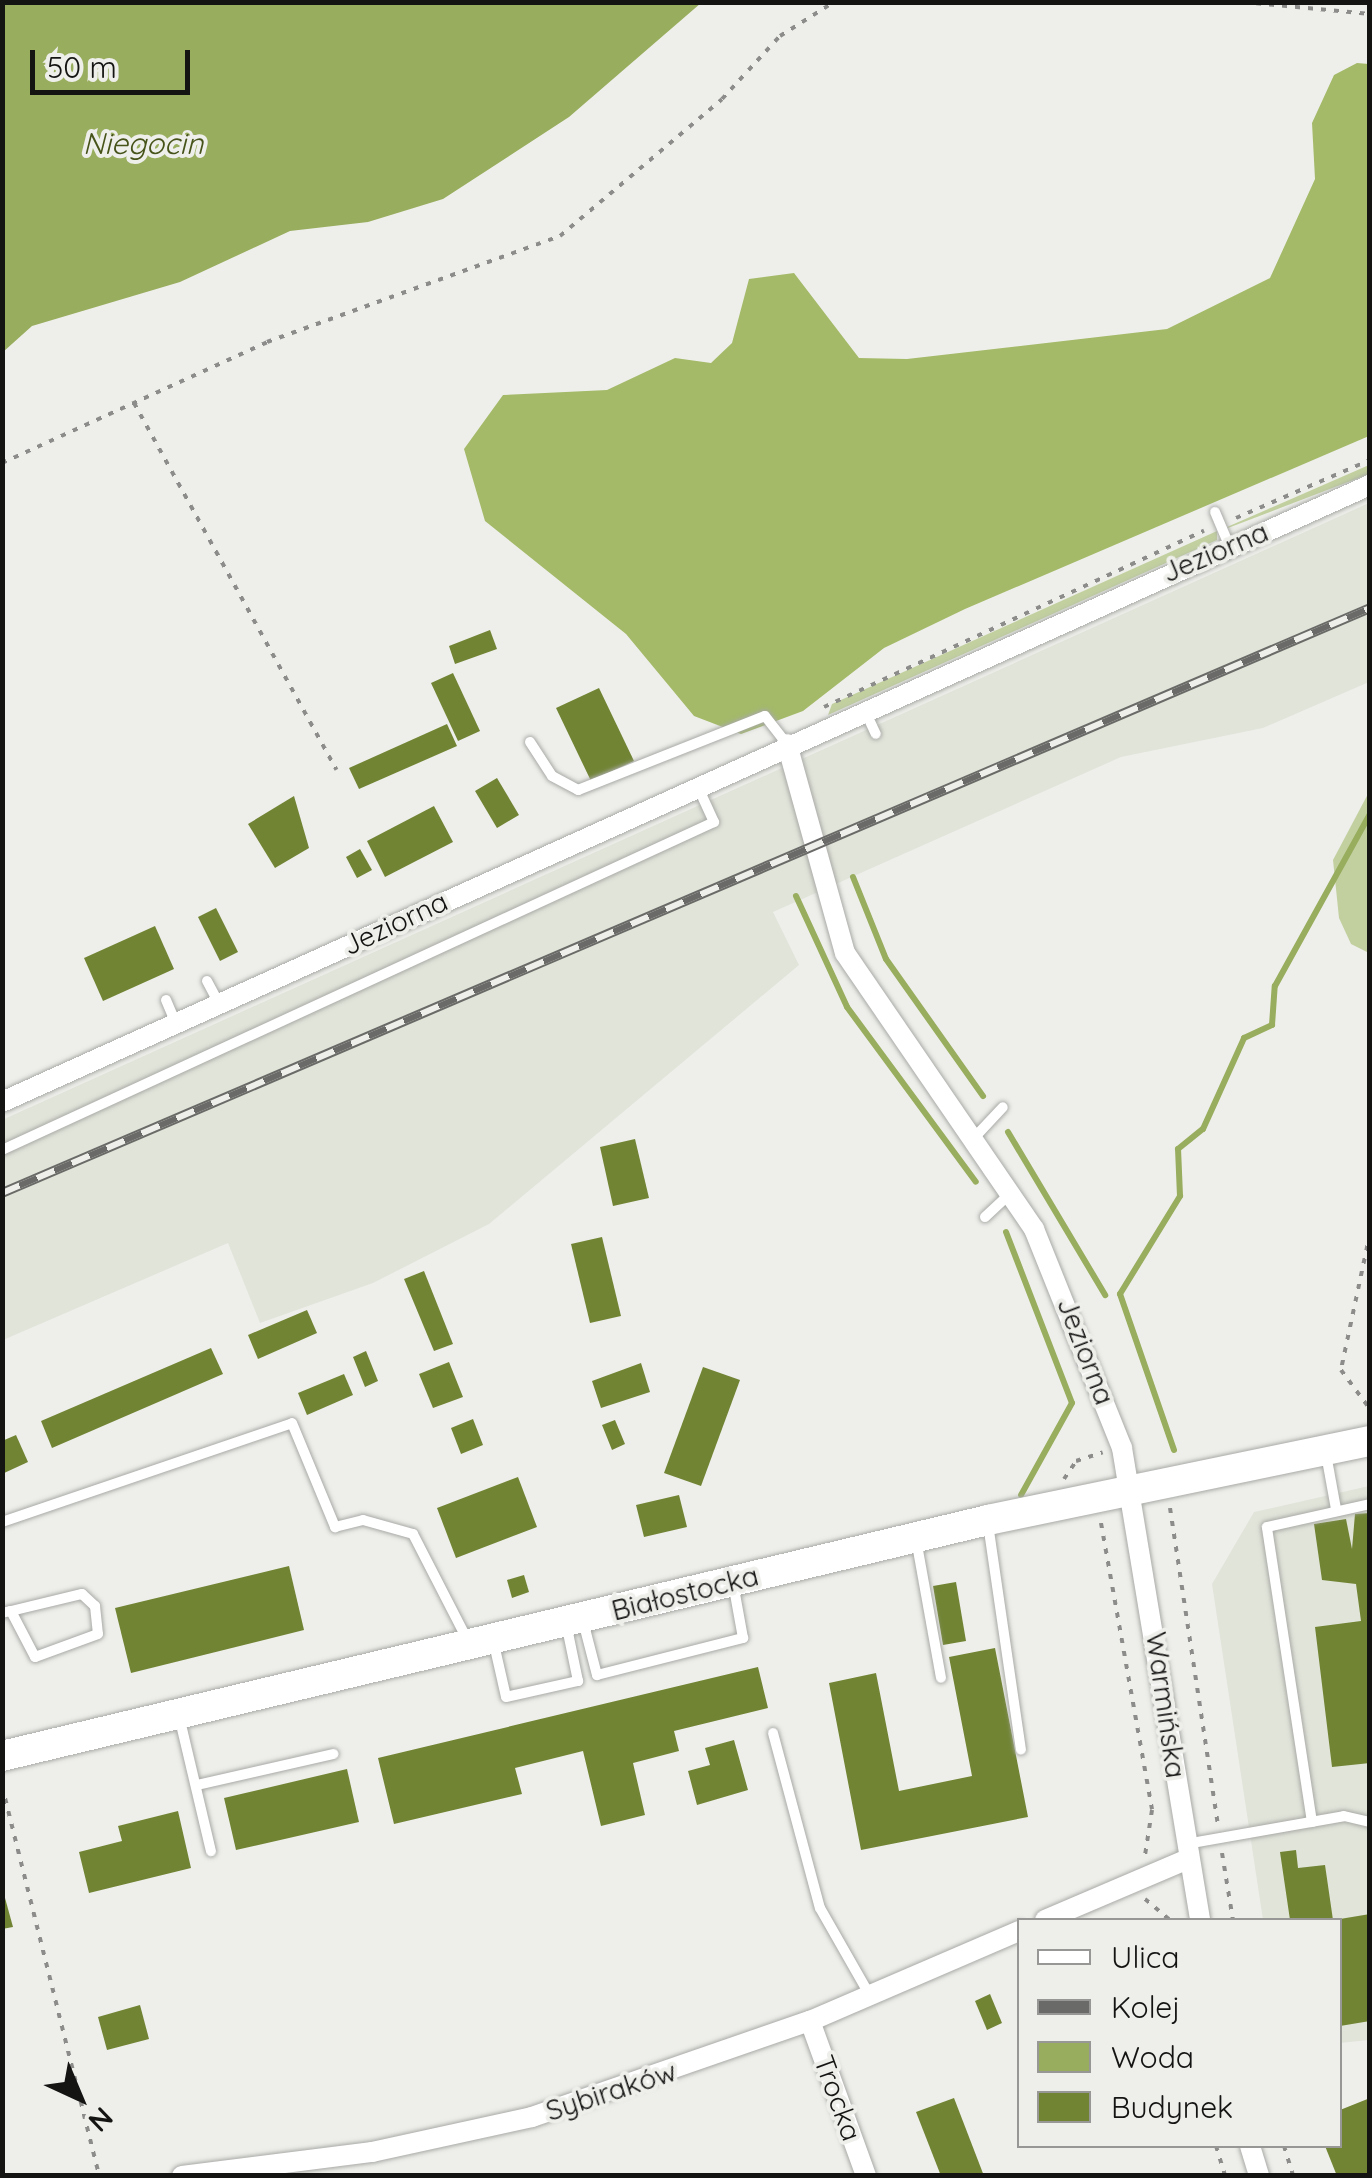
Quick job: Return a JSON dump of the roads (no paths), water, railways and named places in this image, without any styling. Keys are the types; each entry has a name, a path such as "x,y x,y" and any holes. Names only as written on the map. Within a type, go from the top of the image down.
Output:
{"street":[{"name":"Jeziorna","path":"2,1102 864,709 1370,484"},
{"name":"Jeziorna","path":"787,744 845,952 1012,1192 1068,1300 1132,1489"},
{"name":"Białostocka","path":"2,1756 988,1520 1370,1440"},
{"name":"Warmińska","path":"1132,1489 1200,1918"},
{"path":"1049,1918 1187,1852"},
{"name":"Sybiraków","path":"182,2176 372,2152 532,2117 810,2021 1017,1932"},
{"name":"Trocka","path":"810,2021 866,2176"},
{"path":"1251,2148 1259,2176"}],"lane":[{"path":"1215,512 1230,545"},
{"path":"864,709 876,734"},
{"path":"530,742 552,776 578,790 765,716 787,744"},
{"path":"2,1150 714,822 697,786"},
{"path":"206,981 219,1004"},
{"path":"166,1000 176,1023"},
{"path":"974,1138 1003,1107"},
{"path":"985,1217 1012,1192"},
{"path":"2,1522 292,1423 335,1527 363,1520 413,1534 481,1642 506,1697 578,1680 574,1620"},
{"path":"1324,1448 1336,1509"},
{"path":"1312,1822 1267,1527 1370,1504"},
{"path":"988,1520 1021,1750"},
{"path":"915,1538 941,1678"},
{"path":"574,1620 597,1675 743,1638 732,1582"},
{"path":"82,1594 95,1606 98,1634 36,1657 7,1612 82,1594"},
{"path":"179,1715 211,1851"},
{"path":"773,1732 820,1908 870,1995"},
{"path":"197,1786 334,1754"},
{"path":"1187,1852 1220,1838 1312,1822 1370,1822"}],"water":[{"name":"Niegocin","path":"3,2 701,3 569,117 443,199 368,222 290,231 180,282 32,326 3,352"}],"waterway":[{"path":"1174,1450 1120,1294 1180,1196 1178,1149 1203,1129 1244,1038 1272,1025 1275,986 1370,814"},
{"path":"853,877 886,959 983,1096"},
{"path":"796,896 847,1007 976,1182"},
{"path":"1008,1132 1105,1295"},
{"path":"1006,1232 1072,1403 1021,1495"}],"railway":[{"path":"2,1193 1370,608"}]}
